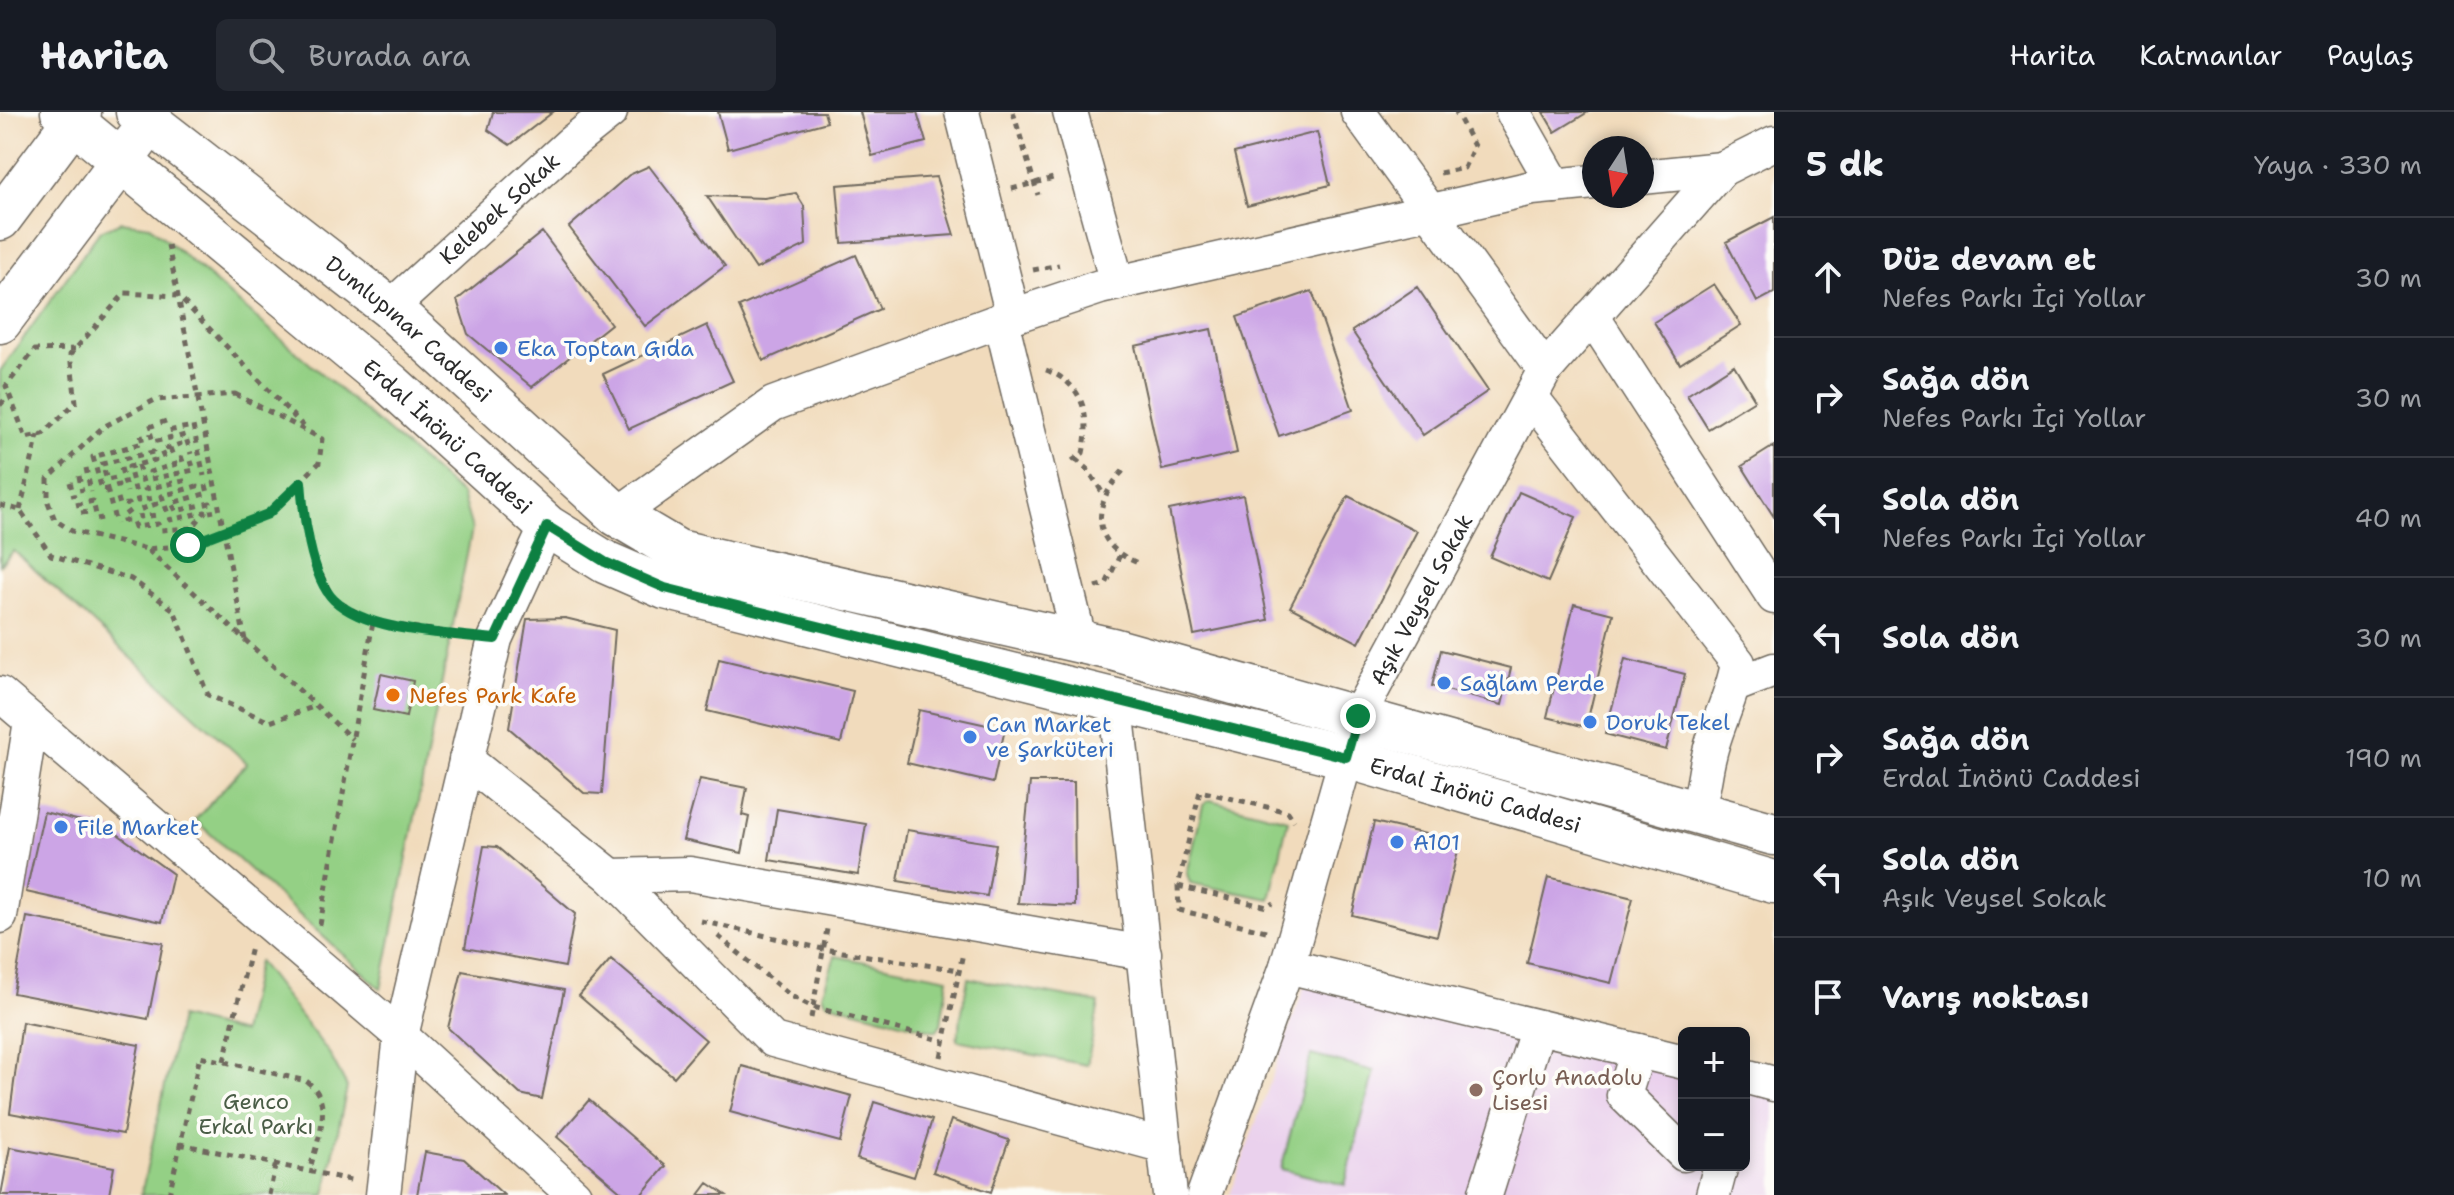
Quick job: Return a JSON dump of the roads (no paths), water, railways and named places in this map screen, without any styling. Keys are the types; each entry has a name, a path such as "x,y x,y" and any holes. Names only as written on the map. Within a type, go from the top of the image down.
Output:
{"main road":[{"name":"Erdal İnönü Caddesi","path":"71,115 392,385 547,526 605,562 665,588 1346,757 1774,882"},
{"path":"0,219 71,115"},
{"name":"Dumlupınar Caddesi","path":"144,118 390,308 617,515 678,551"},
{"path":"0,322 121,159 144,118"},
{"name":"Erdal İnönü Caddesi","path":"678,551 1080,643 1358,716 1774,834"}],"street":[{"name":"Kelebek Sokak","path":"390,308 570,144 610,112"},
{"path":"962,112 1080,643"},
{"path":"1070,112 1117,283"},
{"path":"1358,112 1430,211 1538,384 1738,663 1735,685 1708,756 1706,786 1696,812"},
{"path":"1513,112 1555,186"},
{"name":"Aşık Veysel Sokak","path":"1204,1195 1287,966 1358,716 1538,384 1592,316 1722,169 1774,143"},
{"path":"1654,176 1722,169"},
{"path":"617,515 773,404 1007,318 1117,283 1430,211 1582,183"},
{"path":"1592,316 1774,597"},
{"path":"383,1192 401,1036 495,639 547,526"},
{"path":"1735,685 1774,670"},
{"path":"0,694 401,1036 574,1195"},
{"path":"1115,698 1170,1195"},
{"path":"0,916 31,721"},
{"path":"466,760 611,876 773,1040 1165,1146"},
{"path":"611,876 690,874 1144,953"},
{"path":"1287,966 1678,1061"},
{"path":"1486,1192 1538,1027"},
{"path":"1638,1051 1624,1095 1678,1148"},
{"path":"1750,1078 1774,1084"}],"place":[{"name":"Eka Toptan Gıda","path":"501,348"},
{"name":"Sağlam Perde","path":"1444,683"},
{"name":"Nefes Park Kafe","path":"393,695"},
{"name":"Doruk Tekel","path":"1590,722"},
{"name":"Can Market ve Şarküteri","path":"970,737"},
{"name":"File Market","path":"61,827"},
{"name":"A101","path":"1397,842"},
{"name":"Çorlu Anadolu Lisesi","path":"1476,1090"}],"park label":[{"name":"Genco Erkal Parkı","path":"256,1114"}]}
